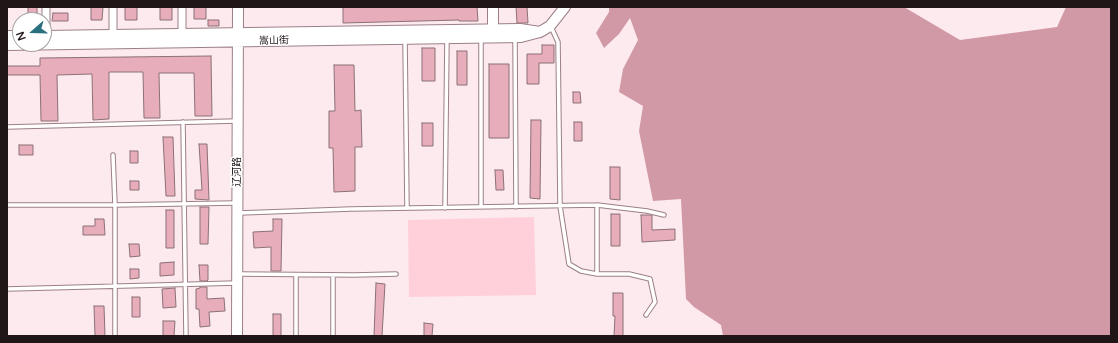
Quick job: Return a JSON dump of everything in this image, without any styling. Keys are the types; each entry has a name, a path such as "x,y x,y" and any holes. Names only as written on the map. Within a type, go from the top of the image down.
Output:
{"main road":[{"name":"辽河路","path":"237,336 238,7"},
{"path":"493,7 493,33"},
{"path":"550,26 565,7"},
{"name":"嵩山街","path":"52,36 182,34 238,37 405,39 481,38 493,33 521,37 540,32 550,26"},
{"name":"嵩山街","path":"7,45 238,37 493,33 520,29 540,32"}],"street":[{"path":"113,7 113,35"},
{"path":"182,7 182,34"}],"lane":[{"path":"550,26 558,42 560,206 569,264 581,271 597,274 629,274 650,279 655,302 646,315"},
{"path":"515,37 516,207"},
{"path":"445,208 447,38"},
{"path":"481,38 481,207"},
{"path":"405,39 407,208"},
{"path":"7,127 238,121"},
{"path":"183,122 186,336"},
{"path":"113,155 115,205 115,336"},
{"path":"7,205 184,204 237,208 598,206 647,211 664,215"},
{"path":"597,274 598,206"},
{"path":"7,289 186,284 296,275 396,274"},
{"path":"296,275 296,336"},
{"path":"333,275 333,336"}],"shaded area":[{"path":"609,7 904,7 960,40 1057,27 1066,7 1111,7 1111,336 723,336 721,325 694,307 686,299 681,199 653,201 639,131 643,106 619,92 623,69 638,40 630,18 619,34 604,48 596,33 609,12"},
{"path":"534,217 536,295 409,297 408,220"}],"building":[{"path":"28,7 37,7 37,12 28,12"},
{"path":"91,7 103,7 102,20 91,20"},
{"path":"125,7 137,7 137,20 125,20"},
{"path":"160,7 172,7 172,20 160,20"},
{"path":"194,7 206,7 206,19 194,19"},
{"path":"343,7 477,7 478,21 459,20 343,23"},
{"path":"516,7 527,7 528,23 517,23"},
{"path":"53,13 68,13 68,21 52,21"},
{"path":"208,20 219,20 219,26 208,26"},
{"path":"542,45 554,45 554,63 539,63 539,84 527,84 527,54 542,54"},
{"path":"422,48 435,48 435,81 422,81"},
{"path":"457,51 467,51 467,85 457,85"},
{"path":"211,56 212,116 195,116 194,73 159,73 160,118 144,118 143,72 109,72 109,119 93,120 92,74 57,75 58,121 41,121 40,75 7,75 7,66 40,66 40,58"},
{"path":"489,64 509,64 509,138 489,138"},
{"path":"334,65 354,65 355,111 361,110 362,147 355,147 355,191 334,192 333,148 329,148 329,111 335,111"},
{"path":"573,92 580,92 581,103 573,103"},
{"path":"531,120 541,120 540,199 530,198"},
{"path":"574,122 582,122 582,141 574,141"},
{"path":"422,123 433,123 433,146 422,146"},
{"path":"163,137 173,137 175,196 166,196"},
{"path":"199,144 207,144 209,200 195,199 195,190 202,190"},
{"path":"19,145 33,145 33,155 19,155"},
{"path":"130,151 138,151 138,163 130,163"},
{"path":"610,167 620,167 620,200 610,199"},
{"path":"495,170 503,170 504,190 496,190"},
{"path":"130,181 139,181 139,190 130,190"},
{"path":"200,207 209,207 208,244 200,244"},
{"path":"166,210 174,210 174,248 166,248"},
{"path":"611,214 620,214 620,246 611,246"},
{"path":"641,215 652,215 652,230 675,229 675,240 642,242"},
{"path":"95,219 104,219 105,235 83,235 83,226 95,226"},
{"path":"273,219 282,219 281,271 271,271 271,247 254,248 253,232 273,231"},
{"path":"129,244 139,244 140,256 130,257"},
{"path":"174,262 174,275 160,276 160,263"},
{"path":"199,265 208,265 207,281 200,281"},
{"path":"130,269 139,269 139,278 130,279"},
{"path":"376,283 385,284 382,336 374,336"},
{"path":"200,287 207,287 207,299 224,298 225,311 209,312 210,326 200,327 199,309 196,309 196,289"},
{"path":"175,288 176,307 163,308 162,289"},
{"path":"613,293 623,293 623,336 614,336 615,316 613,316"},
{"path":"132,297 140,297 140,317 132,317"},
{"path":"94,306 104,306 105,336 95,336"},
{"path":"273,314 281,314 281,336 273,336"},
{"path":"163,321 175,321 174,336 163,336"},
{"path":"424,323 433,324 432,336 424,336"}]}
